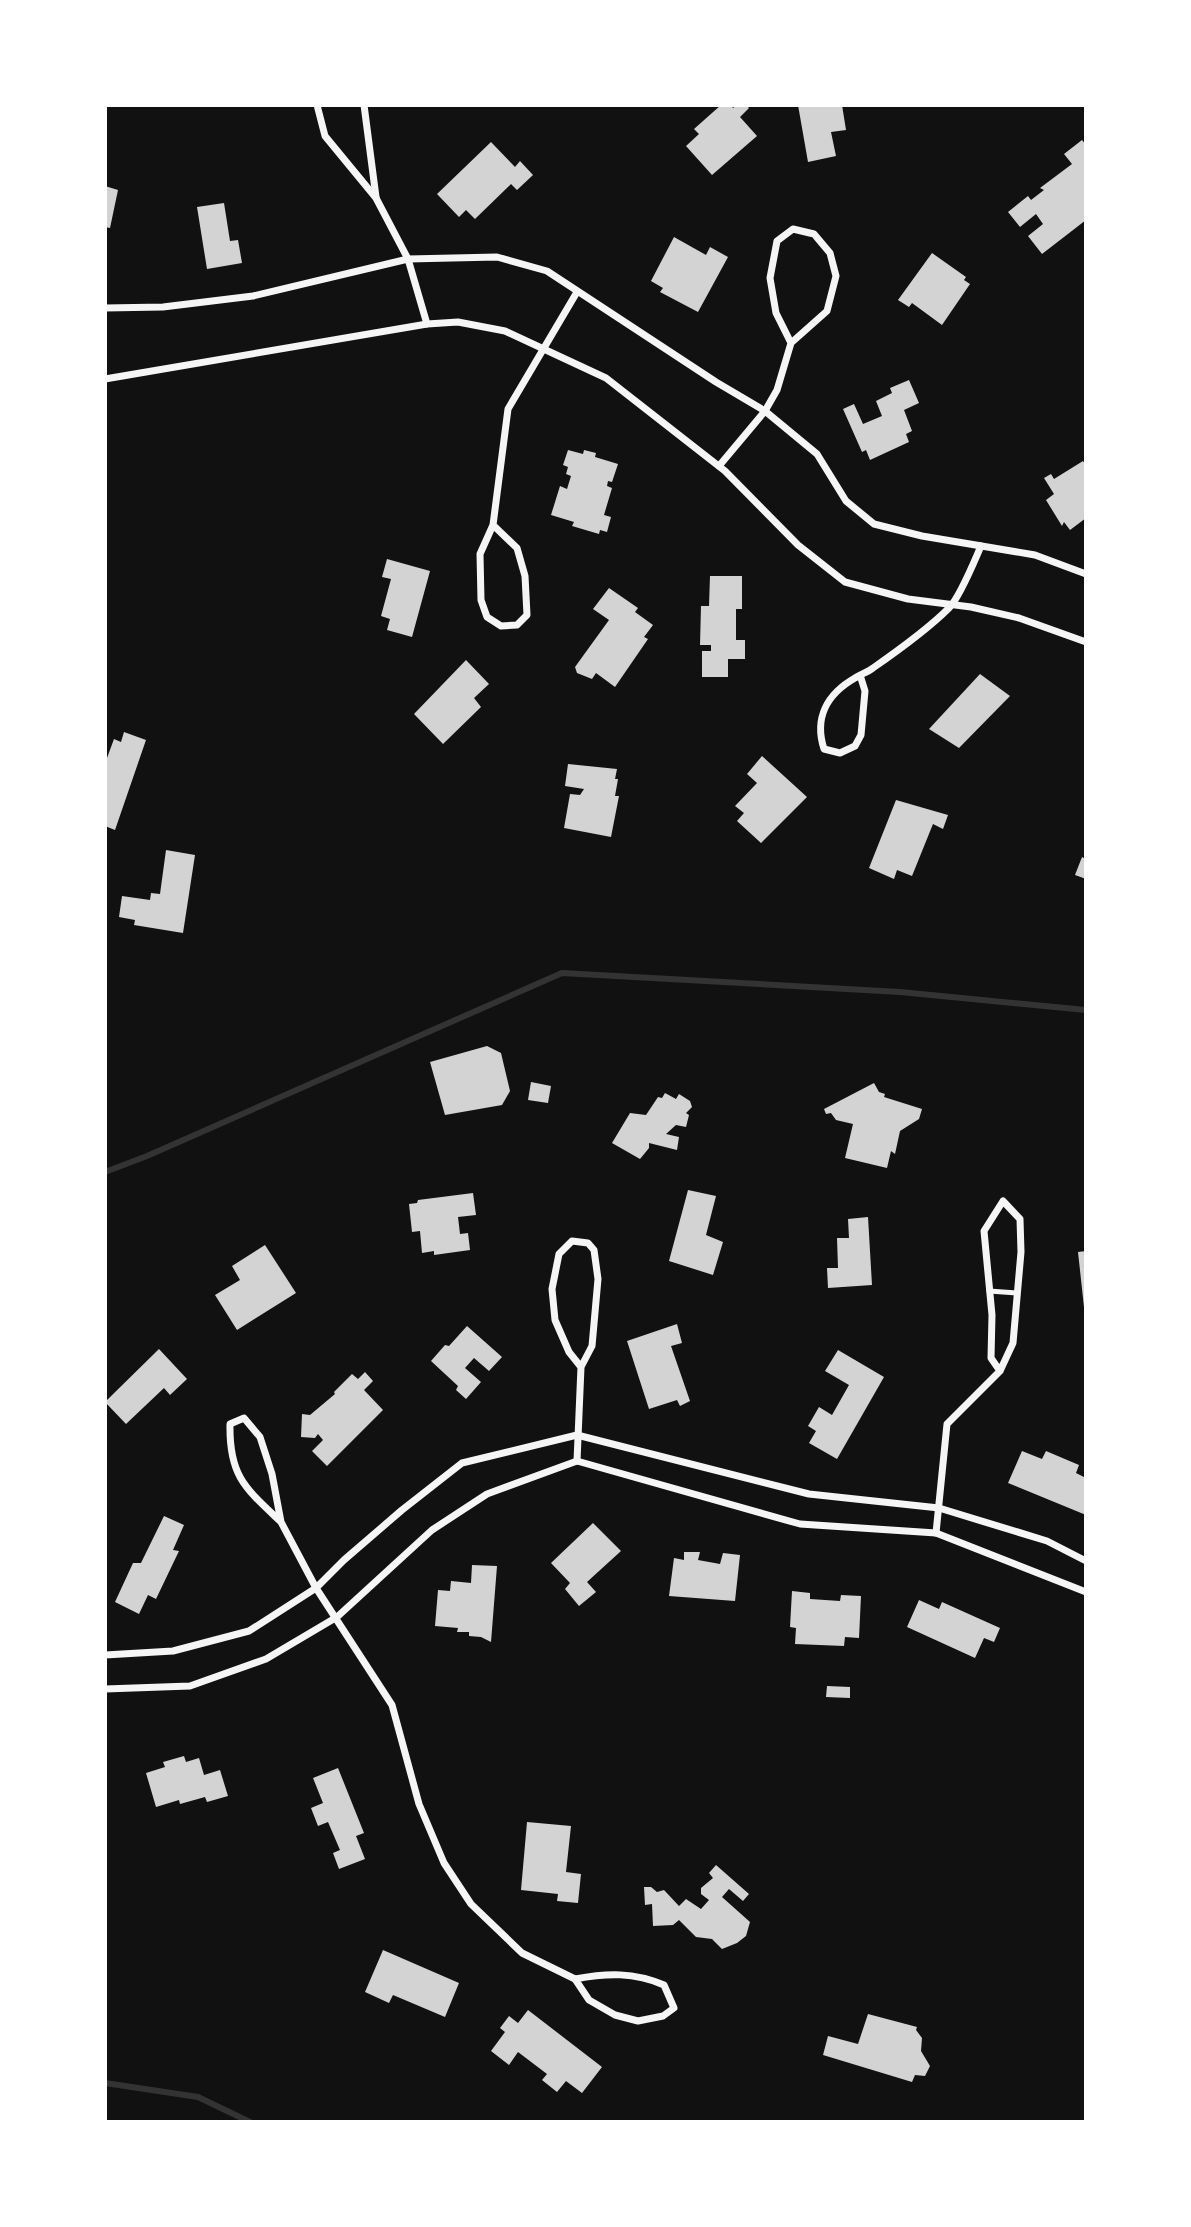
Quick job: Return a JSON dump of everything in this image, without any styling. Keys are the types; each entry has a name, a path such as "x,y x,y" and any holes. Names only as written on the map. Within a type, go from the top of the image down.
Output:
{"street":[{"path":"317,105 325,136 376,198 408,259 427,324"},
{"path":"364,105 376,198"},
{"path":"719,466 765,411 777,390 791,342 827,311 836,276 830,253 814,234 793,229 777,241 770,278 776,313 791,342"},
{"path":"105,308 163,307 253,296 408,259 497,257 547,271 716,383 765,411 817,454 846,501 874,524 922,536 1035,555 1086,574"},
{"path":"493,525 517,548 526,576 527,615 517,625 501,626 487,617 481,600 480,554 493,525 508,409 577,292"},
{"path":"105,379 427,324 458,322 505,331 606,378 719,466 797,545 845,582 908,599 971,607 1019,618 1086,642"},
{"path":"860,676 865,691 861,736 855,746 840,753 829,752 824,749 820,738 820,720 826,704 838,690 860,676 872,669 951,606 981,546"},
{"path":"936,1533 947,1424 1000,1371 1013,1343 1021,1252 1020,1219 1003,1201 984,1231 992,1315 991,1358 1000,1371"},
{"path":"576,1461 581,1367 593,1346 598,1279 594,1250 588,1243 572,1241 559,1254 552,1289 555,1320 569,1352 581,1367"},
{"path":"281,1522 272,1474 260,1437 244,1418 230,1424 230,1450 240,1481 281,1522 316,1588 392,1705 419,1804 444,1863 471,1904 522,1954 575,1979 589,2000 615,2015 638,2021 663,2016 674,2008 664,1985 647,1978 616,1973 575,1979"},
{"path":"105,1655 173,1651 249,1631 316,1588 402,1510 462,1463 577,1435 809,1494 939,1508 1047,1541 1086,1561"},
{"path":"105,1689 190,1686 266,1659 337,1618 432,1530 476,1501 487,1494 576,1461 800,1524 936,1533 1086,1592"}],"lane":[{"path":"989,1291 1017,1293"}],"building":[{"path":"721,105 731,105 733,108 746,105 749,108 740,117 757,136 712,175 686,146 699,134 694,129"},
{"path":"798,105 842,105 846,130 831,132 836,156 808,162"},
{"path":"1082,140 1086,145 1086,220 1042,254 1028,236 1043,224 1036,214 1020,227 1008,212 1028,196 1031,200 1044,190 1040,188 1072,164 1064,154"},
{"path":"491,142 515,167 520,161 533,175 517,190 511,184 475,219 466,210 459,217 437,194"},
{"path":"105,186 118,190 110,228 105,227"},
{"path":"224,203 230,241 238,240 242,263 207,269 197,207"},
{"path":"674,237 706,255 710,247 728,257 698,312 660,292 663,288 651,281"},
{"path":"932,253 966,277 964,280 970,284 942,325 912,303 909,307 898,300"},
{"path":"909,380 919,403 904,410 912,431 906,434 909,442 870,460 866,450 862,452 843,409 854,404 863,424 882,416 876,401 892,393 890,388"},
{"path":"568,450 583,454 584,450 596,453 595,457 618,464 612,482 608,481 607,486 612,488 604,515 611,517 607,532 600,530 599,534 572,526 574,522 551,515 560,486 567,489 571,476 566,474 568,467 563,465"},
{"path":"1083,461 1086,466 1086,518 1070,530 1064,522 1062,526 1046,500 1054,494 1044,478 1051,474 1054,479"},
{"path":"387,559 430,571 412,637 387,630 390,619 381,616 391,579 382,577"},
{"path":"710,576 742,576 742,609 736,609 736,640 745,640 745,659 728,659 728,677 702,677 702,651 711,651 711,645 700,645 701,606 709,606"},
{"path":"609,588 638,608 635,612 653,625 644,637 648,639 615,687 596,673 592,679 577,673 575,667 609,620 593,609"},
{"path":"466,660 489,684 474,698 481,707 443,744 414,714"},
{"path":"980,674 1010,696 959,748 929,729"},
{"path":"124,732 146,740 115,830 105,826 105,757 107,758 114,739 121,742"},
{"path":"762,756 807,797 761,843 737,821 744,813 735,806 757,783 747,774"},
{"path":"568,764 617,769 615,796 619,796 611,837 564,828 570,794 580,795 584,789 565,786"},
{"path":"896,800 948,815 943,829 933,824 912,876 897,870 894,879 869,868"},
{"path":"166,850 195,855 183,933 134,925 135,920 119,917 122,896 150,900 151,893 160,894"},
{"path":"1082,857 1086,859 1086,879 1075,875"},
{"path":"487,1046 501,1053 510,1091 502,1105 445,1115 430,1062"},
{"path":"531,1082 551,1086 548,1103 528,1100"},
{"path":"874,1083 879,1092 885,1094 884,1097 922,1109 919,1119 900,1131 895,1154 891,1151 887,1168 845,1158 853,1124 836,1120 831,1113 826,1114 824,1109"},
{"path":"665,1093 676,1099 679,1094 690,1101 692,1107 686,1113 689,1115 686,1127 676,1125 666,1134 679,1137 677,1150 649,1143 649,1148 640,1159 612,1143 630,1113 646,1115 658,1097 662,1098"},
{"path":"688,1190 716,1196 706,1235 723,1242 713,1275 669,1261"},
{"path":"473,1193 476,1215 458,1217 460,1234 468,1233 470,1250 434,1255 434,1251 422,1253 420,1231 412,1232 409,1204 417,1203 418,1200"},
{"path":"868,1217 872,1285 828,1288 827,1268 838,1268 837,1238 849,1238 848,1219"},
{"path":"265,1245 296,1293 237,1330 215,1295 240,1280 232,1266"},
{"path":"1086,1251 1086,1307 1084,1307 1078,1252"},
{"path":"677,1324 682,1343 671,1346 690,1401 680,1406 677,1400 649,1409 627,1341"},
{"path":"467,1326 502,1357 489,1371 474,1358 465,1368 481,1382 466,1399 456,1390 458,1386 431,1361"},
{"path":"159,1349 187,1379 170,1395 164,1388 126,1424 105,1402"},
{"path":"838,1350 884,1377 837,1459 809,1443 816,1431 808,1426 819,1407 832,1415 849,1385 825,1371"},
{"path":"365,1372 373,1381 364,1390 383,1410 327,1466 312,1451 323,1440 318,1434 315,1438 301,1437 302,1414 310,1415 335,1394 352,1374 358,1379"},
{"path":"1022,1451 1042,1459 1046,1451 1079,1465 1076,1473 1086,1478 1086,1515 1008,1483"},
{"path":"164,1516 184,1525 173,1550 179,1551 156,1599 148,1595 139,1614 115,1602 133,1563 141,1563"},
{"path":"593,1523 621,1551 587,1582 596,1592 579,1606 565,1589 570,1583 551,1563"},
{"path":"684,1552 700,1552 698,1560 720,1564 723,1553 740,1555 735,1601 669,1596 674,1558 684,1560"},
{"path":"472,1565 497,1566 491,1642 481,1637 469,1636 469,1632 457,1632 458,1628 435,1626 438,1590 450,1591 451,1581 471,1583"},
{"path":"792,1591 810,1593 810,1599 840,1601 841,1595 861,1596 859,1638 845,1637 844,1646 795,1644 796,1628 790,1627"},
{"path":"919,1600 939,1609 942,1602 1000,1628 994,1642 984,1638 975,1658 907,1627"},
{"path":"827,1686 850,1687 850,1698 826,1697"},
{"path":"184,1756 186,1762 199,1758 204,1775 220,1770 228,1796 207,1802 205,1797 180,1804 179,1800 156,1807 146,1773 165,1767 163,1762"},
{"path":"338,1768 364,1833 356,1836 365,1859 339,1869 333,1853 340,1850 328,1822 318,1826 311,1808 323,1803 313,1778"},
{"path":"527,1822 571,1826 566,1872 581,1874 578,1903 557,1901 558,1894 521,1890"},
{"path":"716,1865 749,1894 743,1901 729,1889 722,1897 750,1922 746,1936 722,1949 712,1939 696,1937 679,1920 673,1925 653,1926 652,1904 645,1905 644,1887 651,1887 657,1892 664,1890 679,1906 686,1899 701,1909 709,1900 701,1894 701,1888 713,1878 709,1873"},
{"path":"383,1950 459,1983 445,2017 393,1995 389,2003 365,1992"},
{"path":"528,2010 602,2067 582,2093 566,2081 557,2092 542,2080 547,2074 518,2052 509,2065 491,2051 505,2032 500,2028 509,2016 518,2023"},
{"path":"868,2014 917,2027 916,2030 922,2038 921,2051 930,2066 925,2076 915,2075 912,2082 823,2055 828,2036 858,2044"}],"waterway":[{"path":"105,1172 562,973 900,992 1086,1010"},
{"path":"105,2083 198,2097 250,2122"}]}
